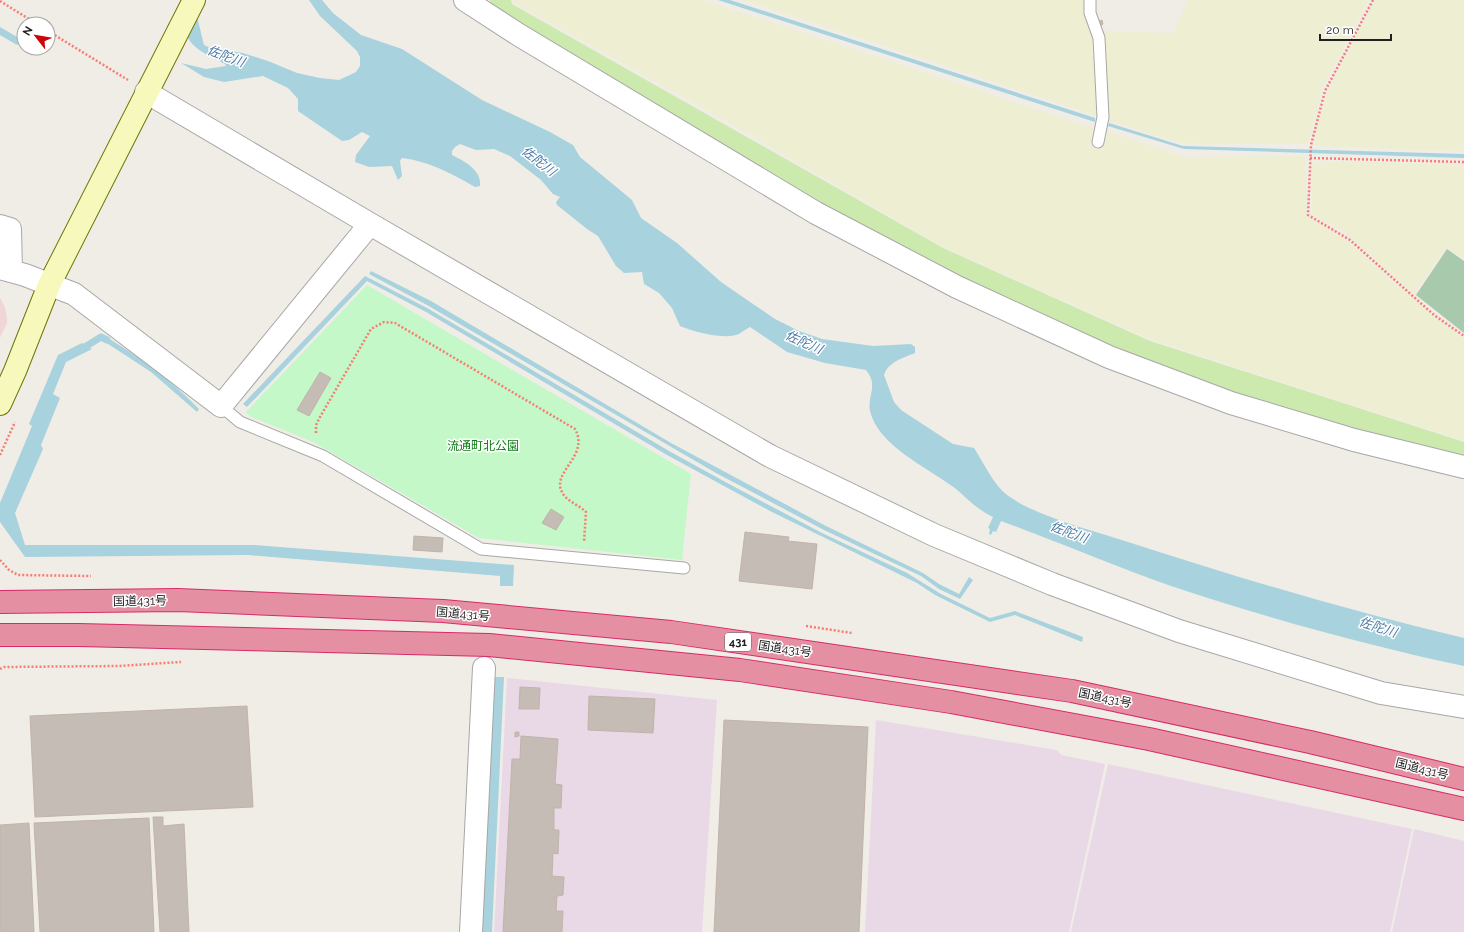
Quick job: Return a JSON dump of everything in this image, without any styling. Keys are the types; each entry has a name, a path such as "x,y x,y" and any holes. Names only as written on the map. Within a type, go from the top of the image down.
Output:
{"highway":[{"name":"国道431号","path":"0,602 178,600 443,611 671,632 1072,691 1310,742 1464,779"},
{"name":"431","path":"0,635 79,635 489,645 740,670 951,702 1133,736 1464,809"}],"street":[{"path":"0,404 15,371 49,285 194,0"},
{"path":"477,4 519,35 816,213 964,290 1109,357 1231,403 1354,440 1464,467"},
{"path":"150,85 370,224 770,456 934,535 1052,584 1178,631 1381,693 1464,707"},
{"path":"0,226 10,229 6,269 74,294 221,406 370,224"},
{"path":"471,932 484,668"}],"lane":[{"path":"1090,0 1090,13 1099,38 1103,117 1098,142"},
{"path":"221,406 240,422 323,456 481,549 684,568"}],"path":[{"path":"1373,0 1325,91 1311,145 1308,215 1350,240 1434,315 1464,336"},
{"path":"0,1 24,16"},
{"path":"56,35 150,85"},
{"path":"1310,158 1464,162"},
{"path":"317,436 315,432 320,416 371,330 384,322 395,323 575,429 579,437 579,449 560,484 562,494 586,512 582,558"},
{"path":"0,669 4,667 118,666 186,662"}],"shaded area":[{"path":"0,298 5,307 7,323 0,338"},
{"path":"507,678 717,700 702,932 494,932"},
{"path":"876,720 1057,750 1061,755 1105,764 1069,932 865,932"},
{"path":"1108,764 1412,829 1390,932 1071,932"},
{"path":"1414,829 1464,841 1464,932 1392,932"}],"green space":[{"path":"490,0 511,0 512,4 943,248 1150,341 1464,442 1464,462 1142,365 901,253 492,11"},
{"path":"513,0 703,0 1093,128 1090,147 1103,150 1107,131 1183,157 1305,156 1307,215 1348,242 1432,315 1464,339 1464,441 1150,339 943,247 710,112 513,2"},
{"path":"744,0 1086,0 1095,30 1101,117"},
{"path":"1187,0 1369,0 1322,89 1308,144 1181,143 1106,120 1102,31 1174,33"},
{"path":"1375,0 1464,0 1464,151 1315,146 1315,137 1327,92"},
{"path":"1316,161 1464,165 1464,259 1447,247 1414,294 1341,230 1312,215 1312,165"},
{"path":"1447,249 1464,261 1464,333 1416,295"},
{"name":"流通町北公園","path":"367,285 691,474 682,560 479,538 313,442 249,416 246,412"}],"water":[{"name":"佐陀川","path":"180,0 193,0 204,45 211,48 243,53 297,73 339,80 356,72 360,66 360,57 357,51 320,16 309,0 322,0 333,13 361,35 402,49 482,100 550,132 573,145 580,157 632,200 641,218 677,243 721,282 775,319 799,331 822,339 873,346 911,344 915,347 915,353 892,364 884,375 894,402 901,410 953,444 974,448 997,485 1007,495 1019,503 1065,522 1211,568 1337,605 1464,638 1464,666 1353,640 1207,598 1171,586 1001,521 996,532 993,531 991,535 989,534 990,529 988,528 993,517 975,506 952,486 904,454 883,434 875,423 870,411 872,381 866,370 825,363 787,352 750,327 739,334 732,336 717,336 693,331 680,326 672,308 659,293 644,284 642,272 624,273 616,266 598,236 557,205 556,202 560,197 553,194 541,180 510,156 494,149 476,150 460,144 452,151 452,155 462,160 478,175 480,186 475,187 458,177 431,165 412,160 402,158 400,161 402,176 398,180 392,166 369,167 355,162 356,155 370,136 362,132 349,140 342,141 298,111 298,99 288,88 263,76 224,82 204,77 181,63 206,69 226,66 195,47 190,41 186,34"},
{"path":"718,0 730,0 1095,118 1095,122"},
{"path":"1109,123 1183,146 1464,154 1464,158 1184,149 1108,126"},
{"path":"371,271 431,301 671,443 826,526 923,573 939,584 959,594 969,577 973,580 960,599 939,589 921,576 824,530 716,473 427,305 369,274"},
{"path":"365,276 427,308 669,451 822,533 907,573 941,594 990,618 1015,611 1083,637 1082,642 1015,615 990,622 935,595 917,583 772,512 667,455 426,312 367,281 247,407 243,404"},
{"path":"101,334 127,350 165,378 199,409 197,412 151,372 99,338"},
{"path":"82,343 92,349 66,362 53,394 60,398 41,445 43,449 15,513 25,545 254,545 514,565 513,586 500,586 500,576 248,555 25,557 0,522 0,503 32,426 29,424 58,355"},
{"path":"494,677 504,677 492,932 482,932"}],"building":[{"path":"1102,20 1103,24 1100,26 1098,22"},
{"path":"320,372 331,378 309,416 297,410"},
{"path":"551,509 564,517 556,530 542,523"},
{"path":"745,532 789,537 788,541 817,544 812,589 739,581"},
{"path":"414,536 443,538 442,552 413,550"},
{"path":"520,687 540,688 539,709 519,709"},
{"path":"589,696 655,699 653,733 588,730"},
{"path":"247,706 253,807 35,817 30,716"},
{"path":"724,720 868,727 859,932 714,932"},
{"path":"515,732 519,732 519,736 515,737"},
{"path":"521,736 558,739 555,784 562,785 561,808 554,808 554,830 559,830 558,854 553,853 552,876 564,877 563,895 557,896 556,911 563,911 562,932 503,932 512,759 520,759"},
{"path":"153,817 163,817 163,826 184,824 189,932 160,932"},
{"path":"149,818 154,932 40,932 34,823"},
{"path":"29,823 34,932 0,932 0,825"}],"waterway":[{"path":"0,31 16,40"},
{"path":"80,350 101,337 107,340"}]}
